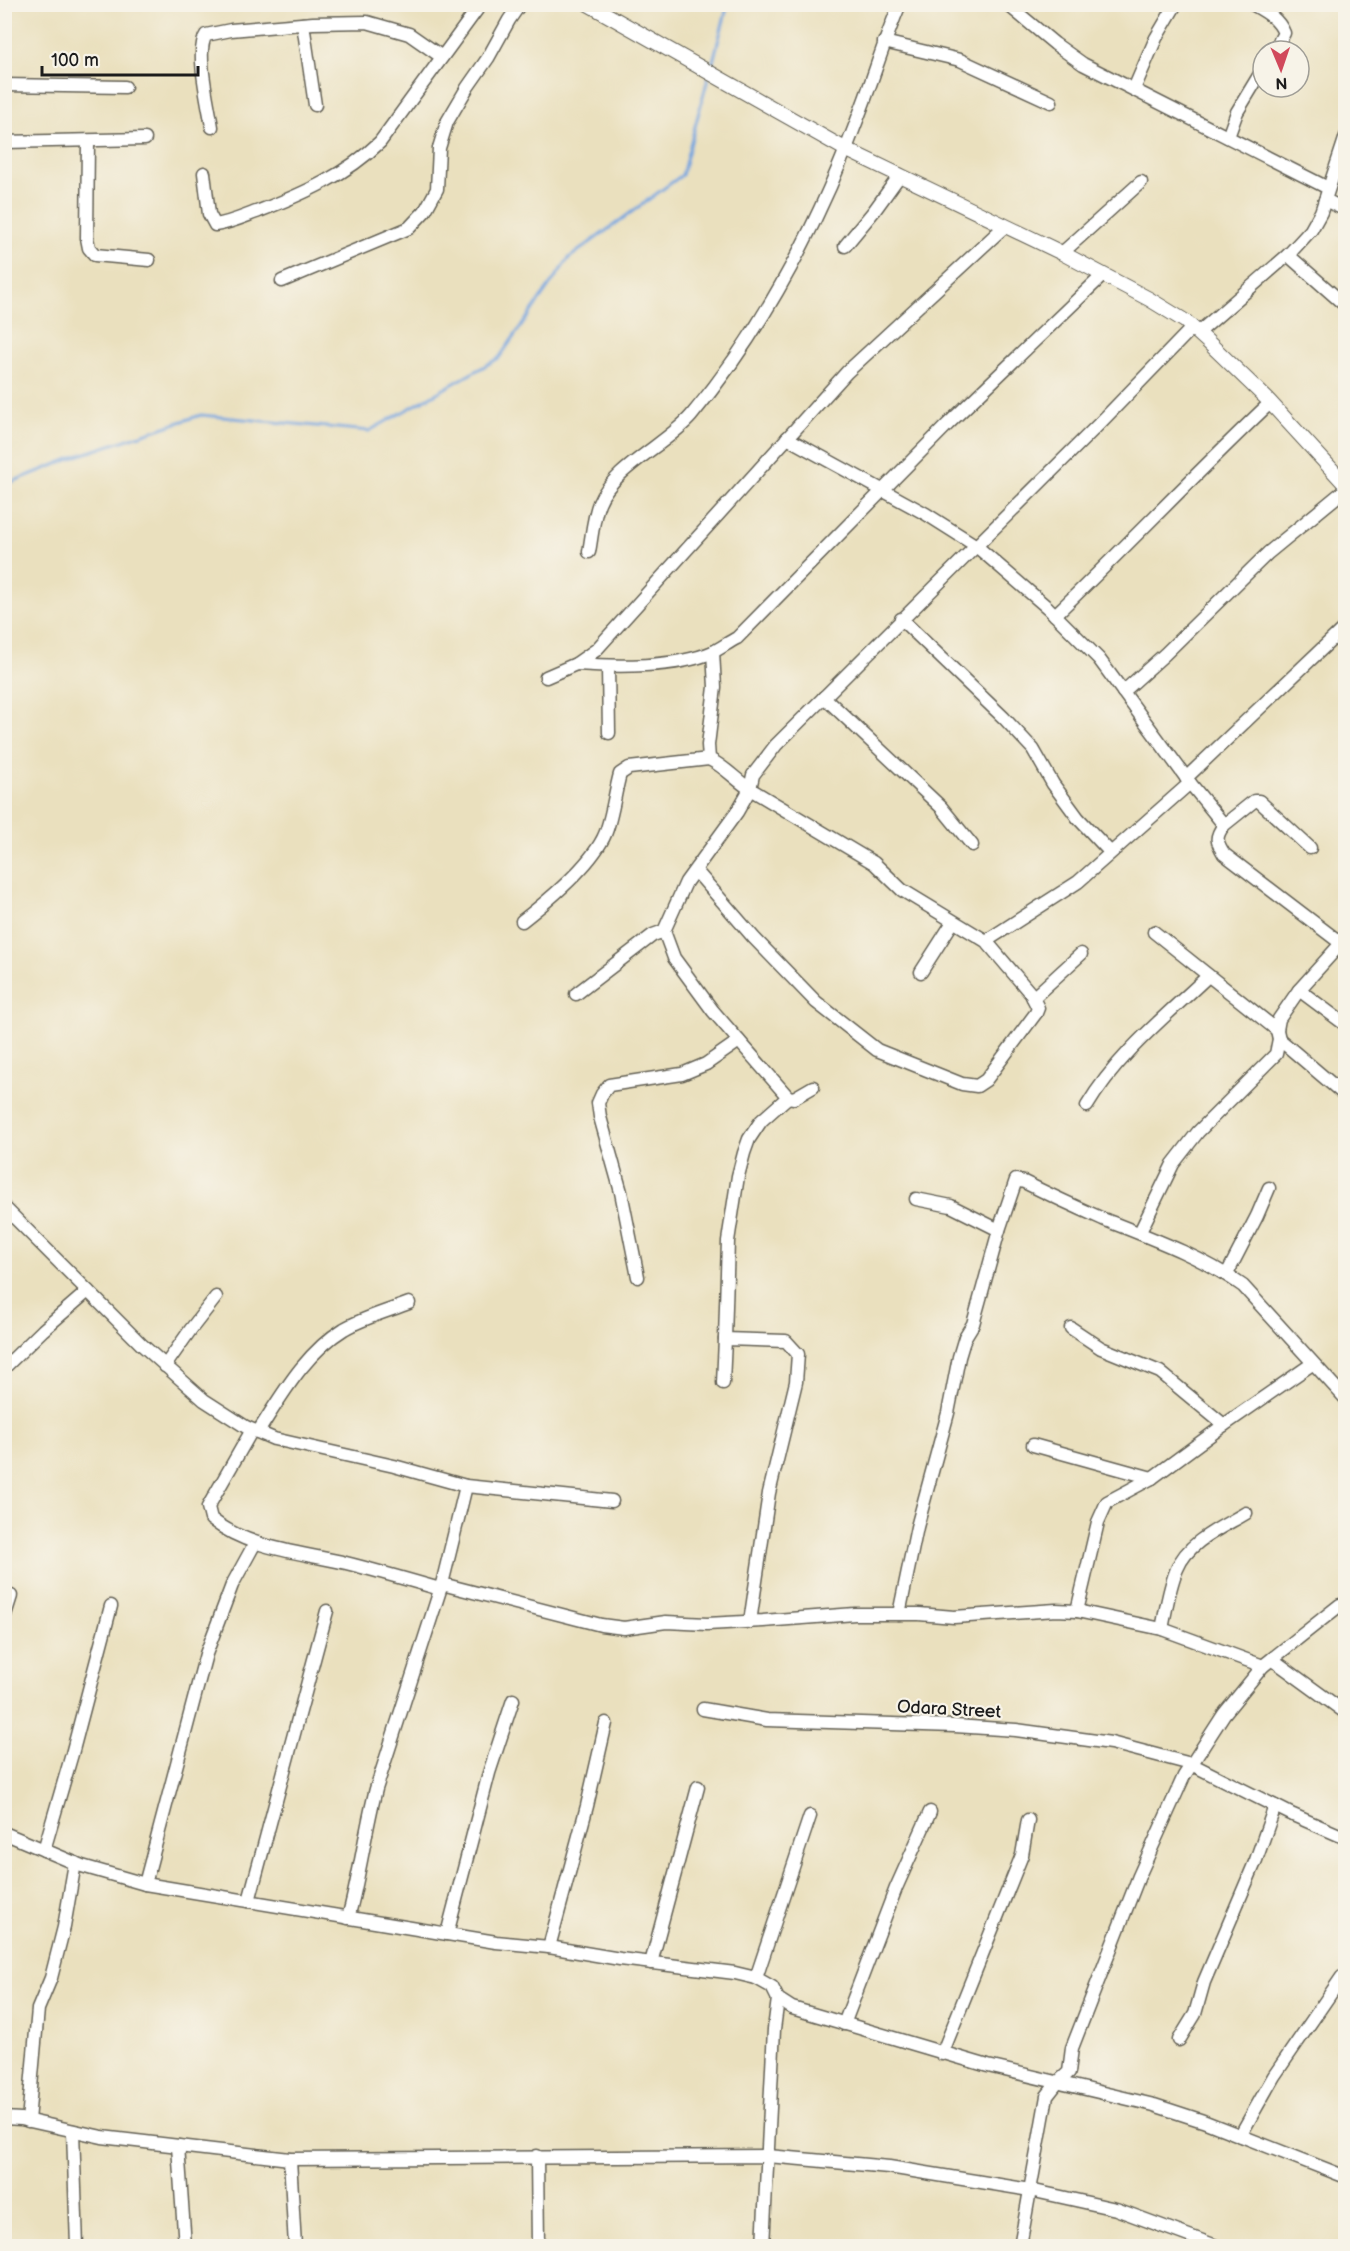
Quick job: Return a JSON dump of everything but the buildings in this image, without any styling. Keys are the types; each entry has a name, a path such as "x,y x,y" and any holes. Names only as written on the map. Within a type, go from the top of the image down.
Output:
{"street":[{"path":"204,173 209,214 215,225 225,224 281,202 330,179 363,158 380,141 481,4"},
{"path":"282,281 409,228 425,211 437,189 439,148 447,122 466,87 488,58 520,4"},
{"path":"588,4 845,148 1062,253 1149,299 1195,330 1270,403 1346,487 1268,553 1123,692"},
{"path":"1007,4 1083,64 1228,137 1326,194 1346,210"},
{"path":"1134,89 1156,38 1176,4"},
{"path":"1252,4 1280,23 1284,33 1281,39"},
{"path":"589,552 596,514 600,501 608,490 645,454 677,431 691,416 757,323 826,196 862,107 899,5"},
{"path":"212,127 201,41 206,35 303,24 367,22 409,34 442,57"},
{"path":"303,24 315,105"},
{"path":"884,42 960,60 1051,102"},
{"path":"4,85 125,87"},
{"path":"1228,137 1237,112 1251,89"},
{"path":"813,1087 794,1098 788,1097 739,1041 674,958 664,931 686,882 696,872 737,813 750,789 753,775 776,745 975,545 1195,330 1287,255 1311,230 1321,212 1346,136"},
{"path":"4,142 145,140"},
{"path":"88,141 87,238 89,248 95,255 149,260"},
{"path":"845,246 900,175"},
{"path":"1062,253 1142,182"},
{"path":"546,677 576,664 603,642 847,372 1005,226"},
{"path":"1287,255 1346,306"},
{"path":"576,664 608,666 678,661 713,652 737,638 1011,362 1103,274"},
{"path":"1055,615 1270,403"},
{"path":"787,438 926,514 975,545 1055,615 1099,659 1224,825"},
{"path":"901,619 1033,749 1053,784 1078,818 1110,852"},
{"path":"986,941 1078,882 1188,780 1346,626"},
{"path":"709,759 708,745 715,687 713,652"},
{"path":"608,666 609,733"},
{"path":"824,697 941,807 972,845"},
{"path":"522,921 555,895 593,853 607,830 620,774 629,768 709,759 718,763 733,778 750,789 874,863 902,890 986,941 1033,998 1038,1008 1036,1013 986,1080 977,1086 962,1084 877,1050 816,1002 754,938 696,872"},
{"path":"1140,1232 1173,1164 1198,1132 1276,1054 1279,1019 1299,990 1344,941 1224,854 1216,842 1217,835 1224,825 1254,801 1259,801 1310,848"},
{"path":"921,972 952,922"},
{"path":"576,994 653,935 664,931"},
{"path":"1154,932 1278,1034 1346,1096"},
{"path":"1033,998 1081,954"},
{"path":"1087,1106 1095,1091 1119,1063 1208,976"},
{"path":"1299,990 1346,1025"},
{"path":"638,1278 621,1192 608,1151 598,1103 609,1085 682,1074 706,1064 739,1041"},
{"path":"723,1383 728,1241 744,1154 749,1138 761,1121 788,1097"},
{"path":"899,1614 917,1527 948,1413 959,1357 965,1337 973,1324 999,1230 1016,1180 1140,1232 1227,1274 1244,1286 1346,1399"},
{"path":"1227,1274 1269,1188"},
{"path":"916,1199 951,1206 999,1230"},
{"path":"7,1214 165,1366 204,1400 255,1431 274,1439 394,1466 466,1486 612,1501"},
{"path":"4,1368 88,1291"},
{"path":"165,1366 190,1329 216,1297"},
{"path":"409,1303 345,1328 316,1350 255,1431 208,1507 211,1519 226,1531 255,1544 346,1563 601,1625 624,1628 666,1622 750,1622 855,1614 954,1617 1056,1610 1077,1611 1162,1629 1268,1662 1346,1713"},
{"path":"1071,1328 1101,1348 1160,1372 1224,1425"},
{"path":"725,1339 786,1341 798,1354 796,1382 769,1493 750,1622"},
{"path":"1077,1611 1098,1522 1107,1502 1152,1478 1312,1364"},
{"path":"1033,1445 1152,1478"},
{"path":"348,1918 376,1789 441,1586 466,1486"},
{"path":"1162,1629 1177,1568 1185,1556 1204,1537 1246,1513"},
{"path":"145,1884 206,1654 232,1585 255,1544"},
{"path":"4,1618 11,1596"},
{"path":"1020,2247 1047,2096 1069,2072 1072,2048 1139,1876 1184,1776 1224,1714 1268,1662 1340,1605"},
{"path":"44,1850 111,1606"},
{"path":"249,1901 327,1611"},
{"path":"447,1934 489,1773 513,1700"},
{"name":"Odara Street","path":"703,1708 767,1720 1016,1730 1112,1743 1191,1764 1346,1838"},
{"path":"549,1947 587,1806 606,1723"},
{"path":"651,1963 698,1786"},
{"path":"1179,2040 1195,2014 1204,1982 1256,1860 1275,1806"},
{"path":"844,2024 896,1888 930,1812"},
{"path":"756,1978 810,1816"},
{"path":"942,2054 1022,1855 1028,1820"},
{"path":"4,1833 75,1863 145,1884 496,1942 549,1947 735,1973 756,1978 772,1987 778,1999 792,2008 942,2054 1154,2105 1346,2177"},
{"path":"28,2121 38,2009 51,1978 64,1927 75,1863"},
{"path":"1240,2136 1274,2076 1342,1977"},
{"path":"763,2247 774,2029 778,1999"},
{"path":"4,2118 28,2121 102,2138 291,2159 768,2156 889,2167 1030,2190 1116,2209 1216,2247"},
{"path":"73,2131 77,2247"},
{"path":"178,2146 185,2247"},
{"path":"537,2156 538,2247"},
{"path":"291,2159 295,2247"}],"waterway":[{"path":"711,69 728,4"},
{"path":"4,485 80,455 201,415 369,431 499,358 569,258 682,175 708,78"}]}
